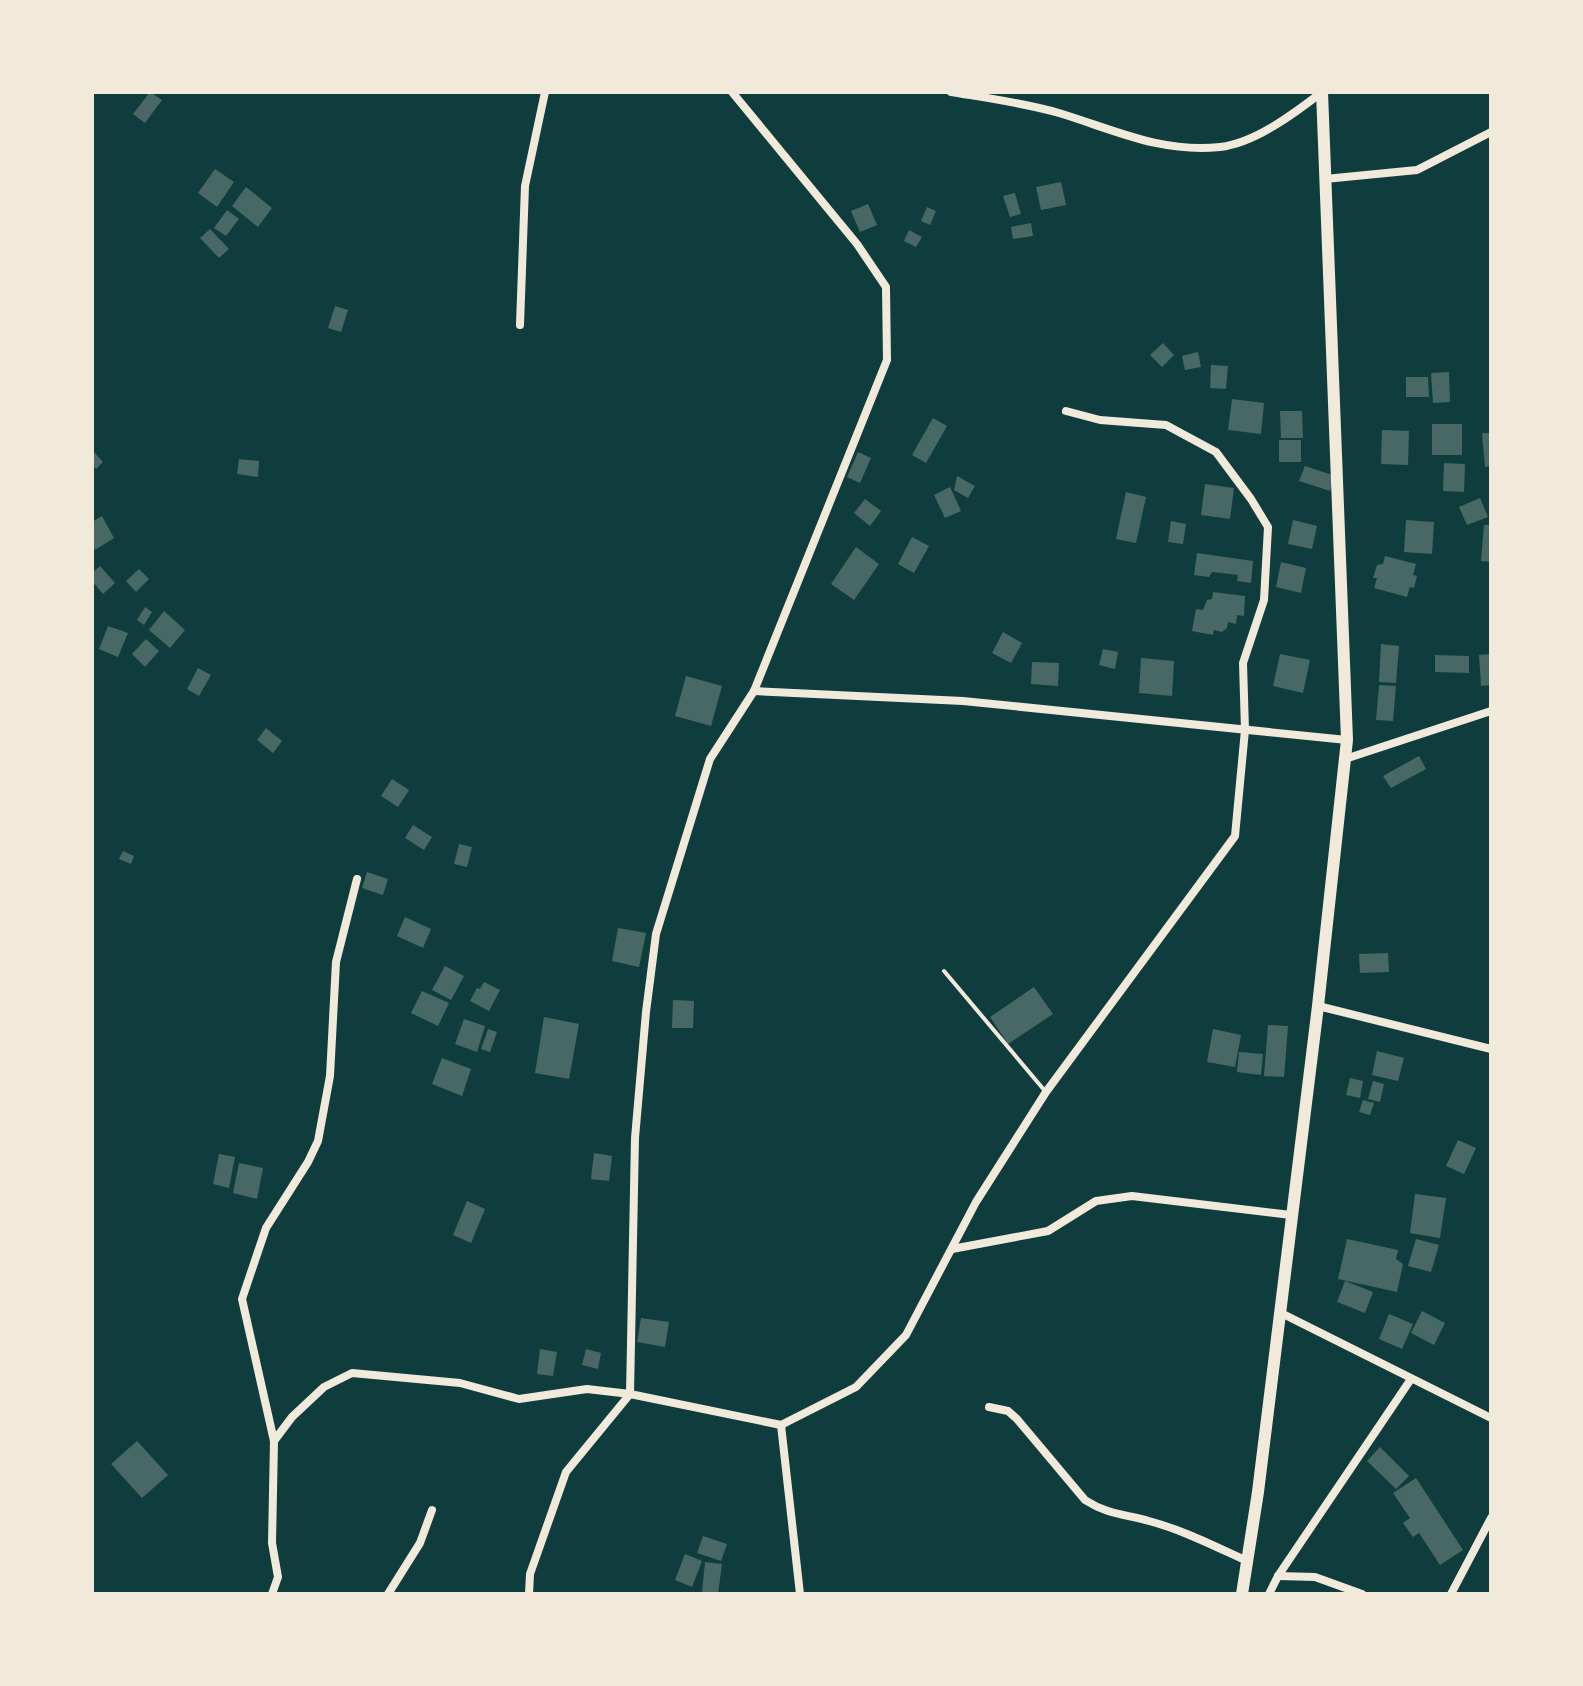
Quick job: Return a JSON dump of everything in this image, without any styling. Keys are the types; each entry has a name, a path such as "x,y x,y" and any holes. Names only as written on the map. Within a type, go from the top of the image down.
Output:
{"main road":[{"path":"1242,1594 1318,1006 1347,740 1322,92"}],"street":[{"path":"520,325 525,186 545,92"},
{"path":"529,1594 530,1574 566,1472 630,1394 635,1138 656,934 710,759 754,691 887,360 886,287 857,244 732,92"},
{"path":"951,92 1057,112 1157,145 1222,147 1259,133 1322,92"},
{"path":"1325,179 1417,170 1491,132"},
{"path":"274,1441 292,1417 324,1387 352,1373 460,1383 519,1399 587,1389 630,1394 781,1425 856,1387 906,1335 976,1202 1046,1092 1235,836 1245,730 1243,663 1264,600 1268,527 1216,452 1166,425 1100,420 1066,411"},
{"path":"754,691 963,701 1347,740"},
{"path":"1345,759 1491,711"},
{"path":"272,1594 278,1577 272,1543 274,1441 242,1299 266,1228 318,1141 330,1076 336,962 357,879"},
{"path":"1318,1006 1491,1049"},
{"path":"952,1249 1048,1231 1096,1201 1132,1196 1291,1215"},
{"path":"1279,1312 1491,1418"},
{"path":"1269,1594 1278,1576 1411,1379"},
{"path":"989,1407 1008,1411 1017,1419 1085,1500 1098,1508 1150,1521 1247,1561"},
{"path":"781,1425 800,1594"},
{"path":"388,1594 420,1543 432,1510"},
{"path":"1451,1594 1491,1518"},
{"path":"1278,1576 1315,1577 1362,1594"}],"lane":[{"path":"944,971 1046,1092"}],"building":[{"path":"150,92 162,100 145,123 133,114"},
{"path":"215,169 234,182 217,207 198,193"},
{"path":"1061,182 1066,205 1041,210 1036,187"},
{"path":"246,187 272,208 258,227 232,206"},
{"path":"1015,193 1021,214 1010,217 1003,196"},
{"path":"868,204 877,225 860,232 851,211"},
{"path":"927,207 936,211 930,225 921,221"},
{"path":"227,210 239,219 226,236 214,228"},
{"path":"1031,223 1033,236 1013,239 1011,227"},
{"path":"210,229 229,249 219,258 200,238"},
{"path":"909,230 922,237 916,247 904,241"},
{"path":"335,306 348,310 341,332 328,328"},
{"path":"1163,343 1174,355 1162,367 1150,355"},
{"path":"1198,352 1201,367 1185,370 1182,356"},
{"path":"1211,365 1228,366 1226,389 1210,388"},
{"path":"1449,372 1450,402 1433,403 1431,373"},
{"path":"1406,377 1428,377 1429,397 1406,397"},
{"path":"1232,399 1264,403 1261,434 1228,430"},
{"path":"1280,411 1302,411 1303,438 1281,438"},
{"path":"933,418 947,426 926,463 912,455"},
{"path":"1432,424 1462,424 1462,455 1432,455"},
{"path":"1382,430 1409,431 1408,465 1381,464"},
{"path":"1482,433 1491,433 1491,466 1485,467"},
{"path":"1279,440 1301,440 1301,462 1279,462"},
{"path":"94,452 103,462 96,469 92,465"},
{"path":"858,452 871,458 860,483 847,477"},
{"path":"239,459 259,461 258,477 237,474"},
{"path":"1444,463 1465,464 1464,492 1443,491"},
{"path":"1305,466 1335,476 1330,491 1299,481"},
{"path":"957,476 975,486 968,498 954,490"},
{"path":"1205,484 1234,488 1230,519 1201,515"},
{"path":"950,487 961,511 945,518 934,495"},
{"path":"1126,492 1146,497 1136,543 1116,539"},
{"path":"1480,498 1488,517 1467,525 1459,507"},
{"path":"865,499 881,511 870,526 854,513"},
{"path":"102,516 114,538 95,550 92,545 92,522"},
{"path":"1293,520 1317,526 1312,549 1288,544"},
{"path":"1406,520 1434,522 1432,554 1404,552"},
{"path":"1171,521 1186,524 1183,544 1168,542"},
{"path":"1484,525 1491,525 1491,562 1481,561"},
{"path":"912,537 929,546 914,573 898,564"},
{"path":"856,547 879,564 854,600 831,584"},
{"path":"1197,553 1253,561 1251,583 1237,581 1238,575 1212,572 1209,577 1194,575"},
{"path":"1385,556 1416,564 1414,588 1410,587 1407,597 1374,588 1377,565 1383,564"},
{"path":"1281,562 1306,568 1301,593 1276,587"},
{"path":"100,566 115,583 103,594 92,581 92,573"},
{"path":"139,569 149,579 136,592 126,581"},
{"path":"1213,592 1245,596 1244,616 1237,615 1236,624 1228,622 1227,628 1222,632 1214,630 1213,635 1192,631 1196,609 1203,610 1207,600 1212,599"},
{"path":"145,607 152,612 144,625 137,620"},
{"path":"164,611 185,630 170,648 149,630"},
{"path":"108,626 128,633 118,657 99,649"},
{"path":"1003,632 1022,643 1011,663 992,653"},
{"path":"146,639 159,651 145,667 132,654"},
{"path":"1381,644 1399,646 1396,683 1379,682"},
{"path":"1103,649 1118,652 1115,669 1099,665"},
{"path":"1280,654 1310,660 1303,693 1273,686"},
{"path":"1491,654 1491,685 1481,686 1479,655"},
{"path":"1435,655 1469,656 1469,673 1435,672"},
{"path":"1141,658 1174,661 1172,696 1139,693"},
{"path":"1032,662 1059,663 1058,686 1031,684"},
{"path":"198,668 211,675 199,696 187,689"},
{"path":"686,676 722,686 711,726 675,716"},
{"path":"1379,685 1396,686 1393,721 1376,720"},
{"path":"266,728 282,741 273,753 257,740"},
{"path":"1419,756 1426,769 1391,788 1383,776"},
{"path":"392,779 409,790 398,807 381,796"},
{"path":"413,825 432,837 424,850 405,838"},
{"path":"459,844 472,847 467,867 454,864"},
{"path":"123,851 134,856 131,864 119,859"},
{"path":"367,872 388,879 383,895 362,888"},
{"path":"405,917 431,929 423,948 397,936"},
{"path":"618,928 646,933 639,967 612,961"},
{"path":"1388,953 1389,972 1360,973 1359,954"},
{"path":"445,966 464,976 451,1000 432,990"},
{"path":"484,982 500,990 489,1011 470,1001"},
{"path":"1034,987 1053,1014 1008,1044 990,1017"},
{"path":"422,991 449,1003 438,1026 411,1013"},
{"path":"673,1000 694,1001 693,1028 672,1028"},
{"path":"544,1017 579,1024 569,1079 535,1073"},
{"path":"464,1019 485,1026 477,1052 455,1044"},
{"path":"1268,1025 1288,1026 1284,1077 1264,1076"},
{"path":"488,1029 497,1032 490,1052 481,1049"},
{"path":"1213,1029 1241,1035 1235,1067 1207,1062"},
{"path":"1377,1051 1404,1058 1398,1081 1372,1075"},
{"path":"1239,1052 1263,1054 1261,1075 1237,1072"},
{"path":"442,1058 471,1069 462,1096 432,1084"},
{"path":"1350,1078 1363,1081 1360,1098 1346,1095"},
{"path":"1373,1081 1384,1084 1380,1102 1368,1099"},
{"path":"1363,1100 1374,1103 1370,1115 1359,1112"},
{"path":"1458,1140 1476,1148 1464,1174 1446,1166"},
{"path":"594,1153 612,1156 609,1181 591,1179"},
{"path":"219,1154 235,1157 229,1188 213,1184"},
{"path":"239,1163 263,1168 257,1199 233,1193"},
{"path":"1415,1194 1446,1198 1440,1238 1410,1233"},
{"path":"467,1201 485,1209 471,1243 453,1235"},
{"path":"1347,1239 1398,1250 1396,1259 1403,1264 1397,1292 1338,1279"},
{"path":"1416,1239 1439,1245 1431,1272 1408,1266"},
{"path":"1345,1281 1373,1292 1365,1313 1337,1302"},
{"path":"1422,1311 1445,1323 1434,1345 1411,1333"},
{"path":"1389,1314 1413,1324 1402,1349 1379,1339"},
{"path":"641,1318 669,1322 665,1347 637,1342"},
{"path":"540,1349 557,1352 553,1376 537,1374"},
{"path":"586,1349 601,1353 598,1369 582,1365"},
{"path":"137,1441 168,1475 142,1498 111,1464"},
{"path":"1380,1447 1409,1476 1396,1489 1367,1461"},
{"path":"1416,1478 1463,1550 1440,1565 1419,1533 1413,1537 1403,1523 1410,1518 1393,1493"},
{"path":"703,1536 727,1544 721,1561 697,1553"},
{"path":"685,1554 702,1561 692,1587 675,1580"},
{"path":"705,1562 722,1564 718,1594 702,1592"}]}
